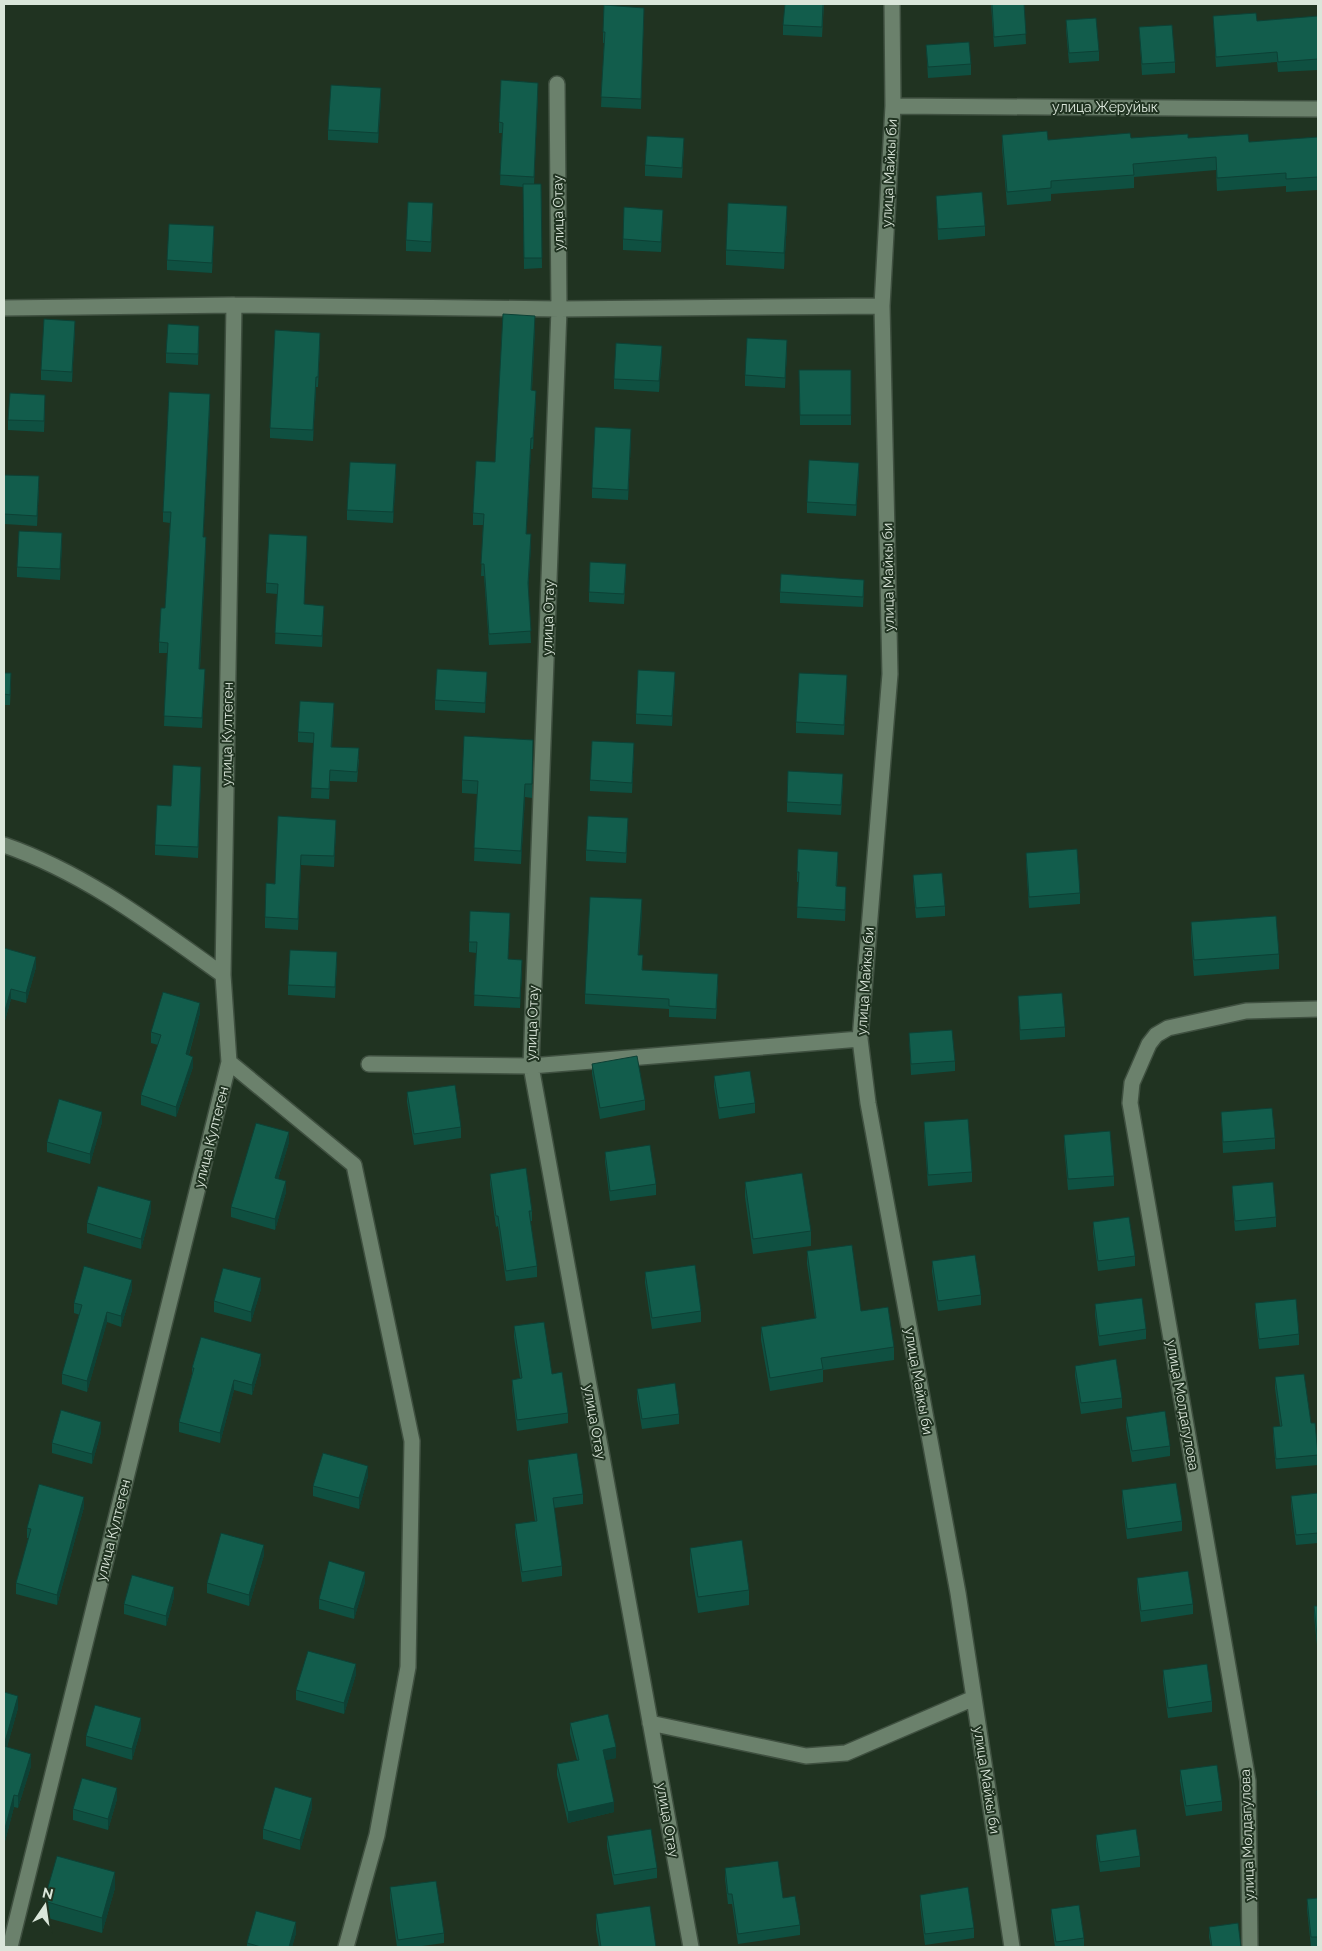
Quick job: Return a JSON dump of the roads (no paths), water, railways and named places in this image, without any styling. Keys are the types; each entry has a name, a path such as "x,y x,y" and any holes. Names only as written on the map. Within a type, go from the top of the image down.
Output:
{"street":[{"name":"улица Майкы би","path":"892,4 893,106 882,306 890,674 860,1039 868,1104 958,1593 1012,1947"},
{"name":"улица Отау","path":"557,84 559,309 530,1066 691,1947"},
{"name":"улица Жеруйык","path":"893,106 1318,109"},
{"path":"4,308 234,305 559,309 882,306"},
{"name":"улица Култеген","path":"10,1947 229,1062 223,975 234,305"},
{"path":"4,845 33,855 77,876 119,902 223,975"},
{"name":"улица Молдагулова","path":"1250,1947 1248,1781 1130,1103 1132,1083 1149,1044 1156,1035 1168,1028 1246,1011 1318,1009"},
{"path":"369,1064 530,1066 860,1039"},
{"path":"229,1062 354,1165 412,1441 408,1667 377,1835 346,1947"},
{"path":"650,1723 806,1756 846,1753 974,1698"}]}
